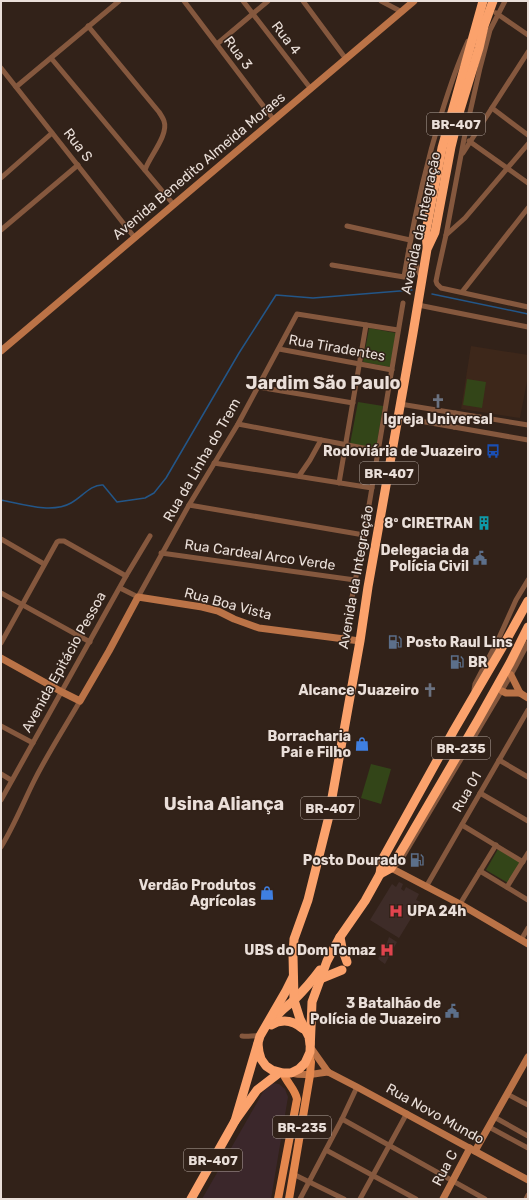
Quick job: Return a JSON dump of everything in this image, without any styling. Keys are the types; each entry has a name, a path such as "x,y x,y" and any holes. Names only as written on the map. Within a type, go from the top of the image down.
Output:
{"highway":[{"name":"BR-407","path":"427,249 426,231 442,148 483,1"},
{"name":"Avenida da Integração","path":"305,1030 294,1000 294,939 308,900 325,833 360,641 368,587 427,249 435,232 451,147 460,110 493,8"},
{"name":"BR-235","path":"326,961 340,937 365,901 380,874 382,860 528,601"},
{"name":"BR-235","path":"391,868 478,720 528,627"},
{"path":"380,874 391,868"},
{"path":"320,979 344,966 340,937"},
{"path":"235,1121 257,1090 285,1073 299,1069 305,1063 310,1049 312,1002 326,961"},
{"path":"285,1073 272,1070 266,1066 261,1059 259,1052 261,1036 274,1023 277,1015 294,1000 313,979 326,961"},
{"path":"235,1121 261,1036 286,992 295,972"},
{"path":"274,1023 290,1021 305,1030 310,1049"},
{"name":"BR-407","path":"191,1199 235,1121"}],"main road":[{"name":"BR-235","path":"289,1199 310,1075 310,1049"},
{"name":"BR-235","path":"278,1199 297,1099 296,1093 286,1080 285,1073"}],"street":[{"path":"16,87 119,1"},
{"name":"Rua 3","path":"184,1 274,120"},
{"name":"Rua 4","path":"243,1 311,89"},
{"path":"217,44 268,1"},
{"path":"302,1 346,59"},
{"path":"381,1 402,12"},
{"name":"Avenida Benedito Almeida Moraes","path":"1,351 414,1"},
{"path":"493,8 505,1"},
{"path":"493,8 528,35"},
{"path":"493,8 490,30 464,139 438,270 437,284 441,288 528,307"},
{"path":"332,265 404,278 410,240 430,151 454,73 476,24"},
{"path":"88,26 165,121 164,131 159,146 152,154 145,170"},
{"path":"462,155 528,52"},
{"path":"51,58 174,205"},
{"name":"Rua S","path":"1,68 135,238"},
{"path":"492,108 528,135"},
{"path":"1,178 52,133"},
{"path":"464,139 471,142 528,183"},
{"path":"446,235 465,218 528,144"},
{"path":"1,230 78,165"},
{"path":"462,292 528,208"},
{"path":"347,226 410,240"},
{"path":"409,248 422,281"},
{"path":"344,639 379,451 403,303"},
{"path":"418,305 528,327"},
{"name":"Rua da Linha do Trem","path":"138,597 161,553 238,424 298,314 366,325"},
{"path":"339,483 366,325 398,330"},
{"name":"Rua Tiradentes","path":"279,349 392,370"},
{"path":"258,387 353,403"},
{"path":"400,404 528,425"},
{"path":"454,427 450,420 452,415 455,413"},
{"path":"398,417 528,440"},
{"path":"238,424 379,451"},
{"path":"300,476 321,440"},
{"path":"214,463 372,488"},
{"path":"189,505 364,535"},
{"name":"Avenida Epitácio Pessoa","path":"1,800 126,576 150,536"},
{"path":"1,539 44,564"},
{"path":"1,643 44,564 59,540 64,541 126,576"},
{"name":"Rua Cardeal Arco Verde","path":"161,553 355,580"},
{"path":"472,700 475,684 498,640 516,600 528,580"},
{"path":"1,847 41,767 109,651 138,597 120,588"},
{"path":"1,593 90,642"},
{"name":"Rua Boa Vista","path":"138,597 218,611 258,628 360,641"},
{"path":"391,868 398,864 401,860 502,691 528,643"},
{"path":"1,658 80,701"},
{"path":"511,675 520,693"},
{"path":"502,691 520,693 528,698"},
{"name":"Rua 01","path":"426,887 528,710"},
{"path":"1,726 33,743"},
{"path":"499,760 528,777"},
{"path":"1,774 11,780"},
{"path":"480,793 528,821"},
{"path":"462,825 523,862"},
{"path":"460,904 496,846"},
{"path":"508,887 528,853"},
{"path":"391,868 460,904 528,944"},
{"path":"480,871 528,900"},
{"path":"521,940 528,928"},
{"path":"242,1036 261,1036"},
{"path":"285,1073 310,1075 328,1072 310,1049"},
{"name":"Rua C","path":"443,1199 472,1149 489,1127 527,1061"},
{"name":"Rua Novo Mundo","path":"328,1072 407,1113 528,1180"},
{"path":"300,1199 357,1087"},
{"path":"507,1094 528,1105"},
{"path":"360,1199 407,1113"},
{"path":"494,1117 528,1136"},
{"path":"342,1119 485,1199"},
{"path":"489,1127 528,1148"},
{"path":"326,1150 416,1199"},
{"path":"293,1174 344,1199"},
{"path":"526,1199 528,1195"}],"shaded area":[{"path":"471,346 528,355 528,376 520,418 461,409"},
{"name":"UPA 24h","path":"399,882 403,884 401,889 404,891 406,887 419,894 416,900 421,902 399,938 370,920 392,884 396,887"},
{"name":"UBS do Dom Tomaz","path":"389,937 397,942 385,964 378,959 382,951 380,950 383,944 386,945"},
{"path":"272,1083 279,1084 285,1089 288,1097 271,1199 202,1199 263,1092"}],"green space":[{"path":"369,328 396,333 390,367 363,362"},
{"path":"467,379 486,382 482,408 463,405"},
{"path":"358,402 383,406 376,449 350,444"},
{"path":"371,764 391,769 381,804 361,798"},
{"path":"498,849 520,862 508,883 486,870"}],"waterway":[{"path":"1,500 27,506 55,508 75,501 90,489 99,485 103,485 117,502 145,498 154,493 166,478 239,353 276,295 313,298 412,290"},
{"path":"432,294 528,314"}],"place":[{"name":"Igreja Universal","path":"438,401"},
{"name":"Rodoviária de Juazeiro","path":"493,451"},
{"name":"8º CIRETRAN","path":"484,523"},
{"name":"Delegacia da Polícia Civil","path":"480,558"},
{"name":"Posto Raul Lins","path":"395,642"},
{"name":"BR","path":"457,662"},
{"name":"Alcance Juazeiro","path":"430,690"},
{"name":"Borracharia Pai e Filho","path":"362,744"},
{"name":"Posto Dourado","path":"417,860"},
{"name":"Verdão Produtos Agrícolas","path":"267,893"},
{"name":"UPA 24h","path":"396,911"},
{"name":"UBS do Dom Tomaz","path":"387,950"},
{"name":"3 Batalhão de Polícia de Juazeiro","path":"452,1011"}],"district":[{"name":"Jardim São Paulo","path":"323,383"},
{"name":"Usina Aliança","path":"224,804"}]}
